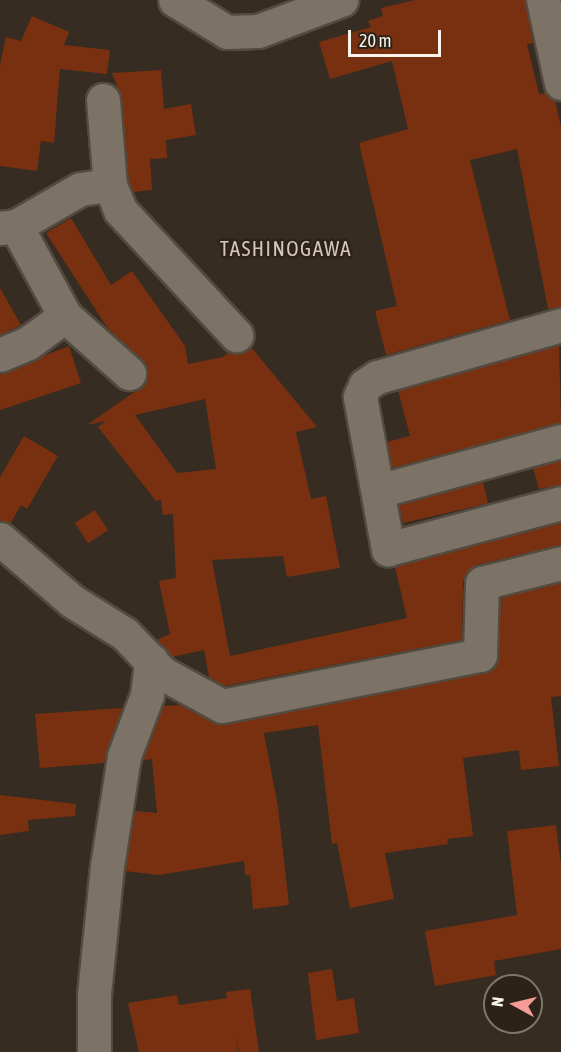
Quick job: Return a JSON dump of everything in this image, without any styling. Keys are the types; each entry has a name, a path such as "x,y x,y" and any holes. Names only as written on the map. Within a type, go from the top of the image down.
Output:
{"street":[{"path":"175,0 227,32 258,31 341,0"},
{"path":"543,0 561,83"},
{"path":"103,100 110,185 120,210 236,335"},
{"path":"110,185 80,189 8,227 65,316 129,373"},
{"path":"0,355 28,343 65,316"},
{"path":"561,325 377,376 365,386 360,397 388,549 561,503"},
{"path":"378,491 561,441"},
{"path":"0,539 72,601 125,634 162,673 222,706 480,655 482,583 561,563"},
{"path":"94,1052 94,994 106,866 123,756 147,695 151,660"}],"building":[{"path":"415,0 525,0 533,43 527,44 539,94 546,93 555,101 561,127 561,307 548,309 517,149 470,160 510,320 386,355 375,311 397,306 359,143 408,129 392,61 330,79 319,42 371,27 368,21 383,16 381,8"},
{"path":"32,16 69,32 64,45 110,50 107,74 60,69 54,143 41,141 37,171 0,166 0,65 6,37 21,41"},
{"path":"161,70 164,109 191,104 196,135 166,140 167,158 150,159 152,190 133,192 128,181 122,98 112,73"},
{"path":"71,218 111,285 132,271 185,346 188,364 223,357 229,352 241,353 250,346 317,427 296,432 311,499 326,496 340,568 287,577 283,556 212,560 230,656 407,618 395,567 561,522 561,545 477,565 468,571 463,582 462,640 225,686 209,677 204,650 172,657 156,640 170,634 159,581 176,578 173,514 163,515 161,500 156,501 98,427 106,421 87,425 143,386 147,368 107,327 46,233","holes":["205,399 216,469 177,473 135,415"]},
{"path":"0,288 21,325 0,335"},
{"path":"559,345 561,423 392,468 387,442 410,436 398,390"},
{"path":"69,346 81,383 0,410 0,373"},
{"path":"24,436 58,456 27,509 21,505 10,524 0,521 0,477"},
{"path":"561,460 561,485 539,489 533,468"},
{"path":"483,482 488,503 403,523 398,502"},
{"path":"95,510 108,530 88,543 75,523"},
{"path":"561,582 561,696 551,697 559,766 521,770 519,750 463,758 473,836 447,839 448,844 385,853 394,899 350,908 337,843 332,844 318,725 264,733 278,807 289,905 253,909 250,875 245,875 244,861 159,875 125,871 135,811 157,813 152,759 143,760 163,706 181,705 213,722 226,724 484,673 492,670 499,656 500,598"},
{"path":"122,708 104,763 40,768 35,714"},
{"path":"0,795 76,804 75,816 28,820 29,831 0,835"},
{"path":"556,825 561,864 561,949 494,961 496,974 483,974 483,977 435,986 425,931 517,915 507,831"},
{"path":"332,969 337,1001 354,998 359,1033 316,1040 308,973"},
{"path":"250,989 259,1052 239,1052 236,1037 238,1052 139,1052 128,1003 177,995 179,1005 227,998 226,992"}],"district":[{"name":"TASHINOGAWA","path":"286,248"}]}
